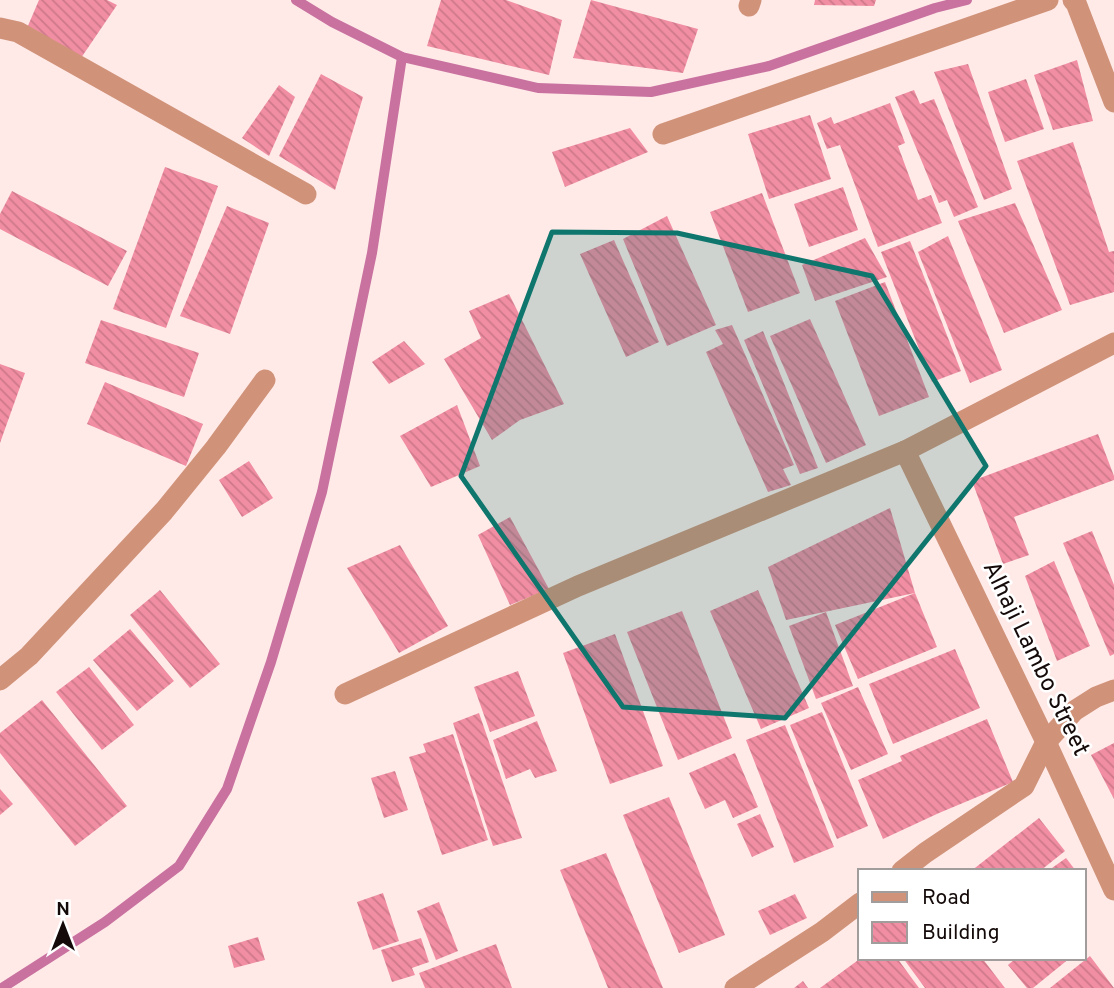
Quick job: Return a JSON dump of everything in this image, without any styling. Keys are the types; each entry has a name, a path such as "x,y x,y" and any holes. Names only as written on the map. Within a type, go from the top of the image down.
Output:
{"street":[{"path":"663,134 1048,0"},
{"path":"1073,0 1114,102"},
{"path":"0,28 18,32 306,194"},
{"path":"345,694 578,586 905,451 1114,343"},
{"path":"0,680 29,656 164,511 216,447 265,380"},
{"name":"Alhaji Lambo Street","path":"905,451 1046,742 1114,890"},
{"path":"905,869 1024,786 1046,742 1074,711 1096,696 1114,690"},
{"path":"735,988 822,932 858,905"}],"highlighted area":[{"path":"552,232 677,233 872,276 986,466 785,718 623,707 461,476"}],"building":[{"path":"39,0 107,0 117,5 81,58 27,28"},
{"path":"441,0 506,0 562,20 549,75 427,46"},
{"path":"591,0 698,29 683,73 573,58"},
{"path":"815,0 876,0 874,6 814,5"},
{"path":"1077,60 1093,121 1053,130 1034,75"},
{"path":"968,64 1012,189 984,200 934,72"},
{"path":"321,74 363,97 335,190 279,156"},
{"path":"1026,79 1044,129 1005,142 988,92"},
{"path":"279,85 295,97 269,156 242,138"},
{"path":"914,90 920,104 934,99 978,207 954,217 947,200 939,203 895,97"},
{"path":"890,103 905,143 898,146 918,200 931,195 942,223 878,247 840,145 827,149 817,123 831,117 834,124"},
{"path":"810,115 831,179 769,199 748,134"},
{"path":"630,128 648,152 565,187 552,152"},
{"path":"1073,142 1109,252 1114,251 1114,292 1070,305 1017,161"},
{"path":"165,167 218,186 166,328 113,309"},
{"path":"843,187 858,230 809,247 794,204"},
{"path":"12,191 127,251 108,286 0,229 0,214"},
{"path":"762,193 800,293 748,312 710,212"},
{"path":"1015,203 1062,310 1004,333 958,221"},
{"path":"227,206 269,223 230,334 180,316"},
{"path":"667,216 716,325 667,346 623,239"},
{"path":"948,236 1002,370 970,383 918,252"},
{"path":"865,238 887,277 815,301 802,265"},
{"path":"614,240 659,342 626,357 580,254"},
{"path":"910,241 961,371 932,382 881,252"},
{"path":"885,282 929,397 879,416 835,301"},
{"path":"509,294 564,404 520,420 492,440 444,359 481,338 469,311"},
{"path":"810,319 866,445 826,463 770,336"},
{"path":"101,320 199,353 184,397 85,363"},
{"path":"732,325 794,465 783,469 791,485 768,492 706,352 723,344 715,330"},
{"path":"763,331 818,468 800,474 744,340"},
{"path":"404,341 425,364 389,384 372,362"},
{"path":"0,364 25,373 0,443"},
{"path":"105,382 203,424 186,466 87,424"},
{"path":"457,405 480,466 431,487 400,436"},
{"path":"1098,434 1114,480 1014,517 1029,555 1003,564 972,481"},
{"path":"249,461 273,498 242,517 219,480"},
{"path":"890,508 915,593 786,620 768,567"},
{"path":"510,517 549,589 510,605 478,535"},
{"path":"1092,531 1114,585 1114,654 1110,656 1063,543"},
{"path":"400,545 448,626 399,653 347,568"},
{"path":"1054,561 1090,646 1057,661 1025,576"},
{"path":"160,590 220,664 190,688 130,615"},
{"path":"758,590 809,708 761,729 710,611"},
{"path":"915,593 937,647 858,679 835,625"},
{"path":"682,611 732,738 678,760 627,632"},
{"path":"826,612 853,686 816,699 789,626"},
{"path":"130,629 174,681 137,711 93,660"},
{"path":"615,634 663,766 610,784 563,653"},
{"path":"955,649 980,708 893,744 869,684"},
{"path":"89,667 134,725 102,750 56,692"},
{"path":"518,671 535,716 490,732 474,687"},
{"path":"858,687 888,754 851,770 821,703"},
{"path":"42,700 127,806 75,846 0,753 0,733"},
{"path":"822,712 868,826 837,839 790,725"},
{"path":"479,713 522,838 493,846 453,723"},
{"path":"987,719 1013,782 883,839 858,780 902,761 900,756"},
{"path":"537,721 557,771 535,778 530,769 506,779 493,740"},
{"path":"785,725 834,847 794,863 746,740"},
{"path":"453,734 488,840 442,855 409,757 426,752 423,744"},
{"path":"1114,743 1114,799 1091,755"},
{"path":"735,753 758,807 733,818 725,800 705,809 689,773"},
{"path":"395,771 408,810 384,818 371,778"},
{"path":"0,789 13,804 0,815"},
{"path":"669,797 725,935 679,953 623,815"},
{"path":"760,814 774,847 752,857 737,824"},
{"path":"1039,818 1065,851 1042,869 974,869"},
{"path":"606,853 663,988 608,988 560,870"},
{"path":"1066,858 1074,869 1051,869"},
{"path":"383,893 399,941 373,950 357,902"},
{"path":"795,894 807,918 770,935 758,911"},
{"path":"439,902 458,951 436,960 417,911"},
{"path":"258,937 265,960 234,968 228,946"},
{"path":"421,938 429,962 412,968 415,975 392,982 381,950"},
{"path":"496,944 512,988 425,988 419,973"},
{"path":"1090,956 1114,988 1050,988 1086,960"},
{"path":"858,960 898,960 919,988 820,988"},
{"path":"904,960 984,960 1005,988 925,988"},
{"path":"1014,960 1068,960 1033,988 1027,988 1008,965"},
{"path":"803,981 808,988 794,988"}],"waterway":[{"path":"296,0 332,22 402,57 538,88 651,92 769,66 935,8 967,0"},
{"path":"2,988 105,922 179,866 227,789 271,662 322,492 372,253 402,57"}]}
